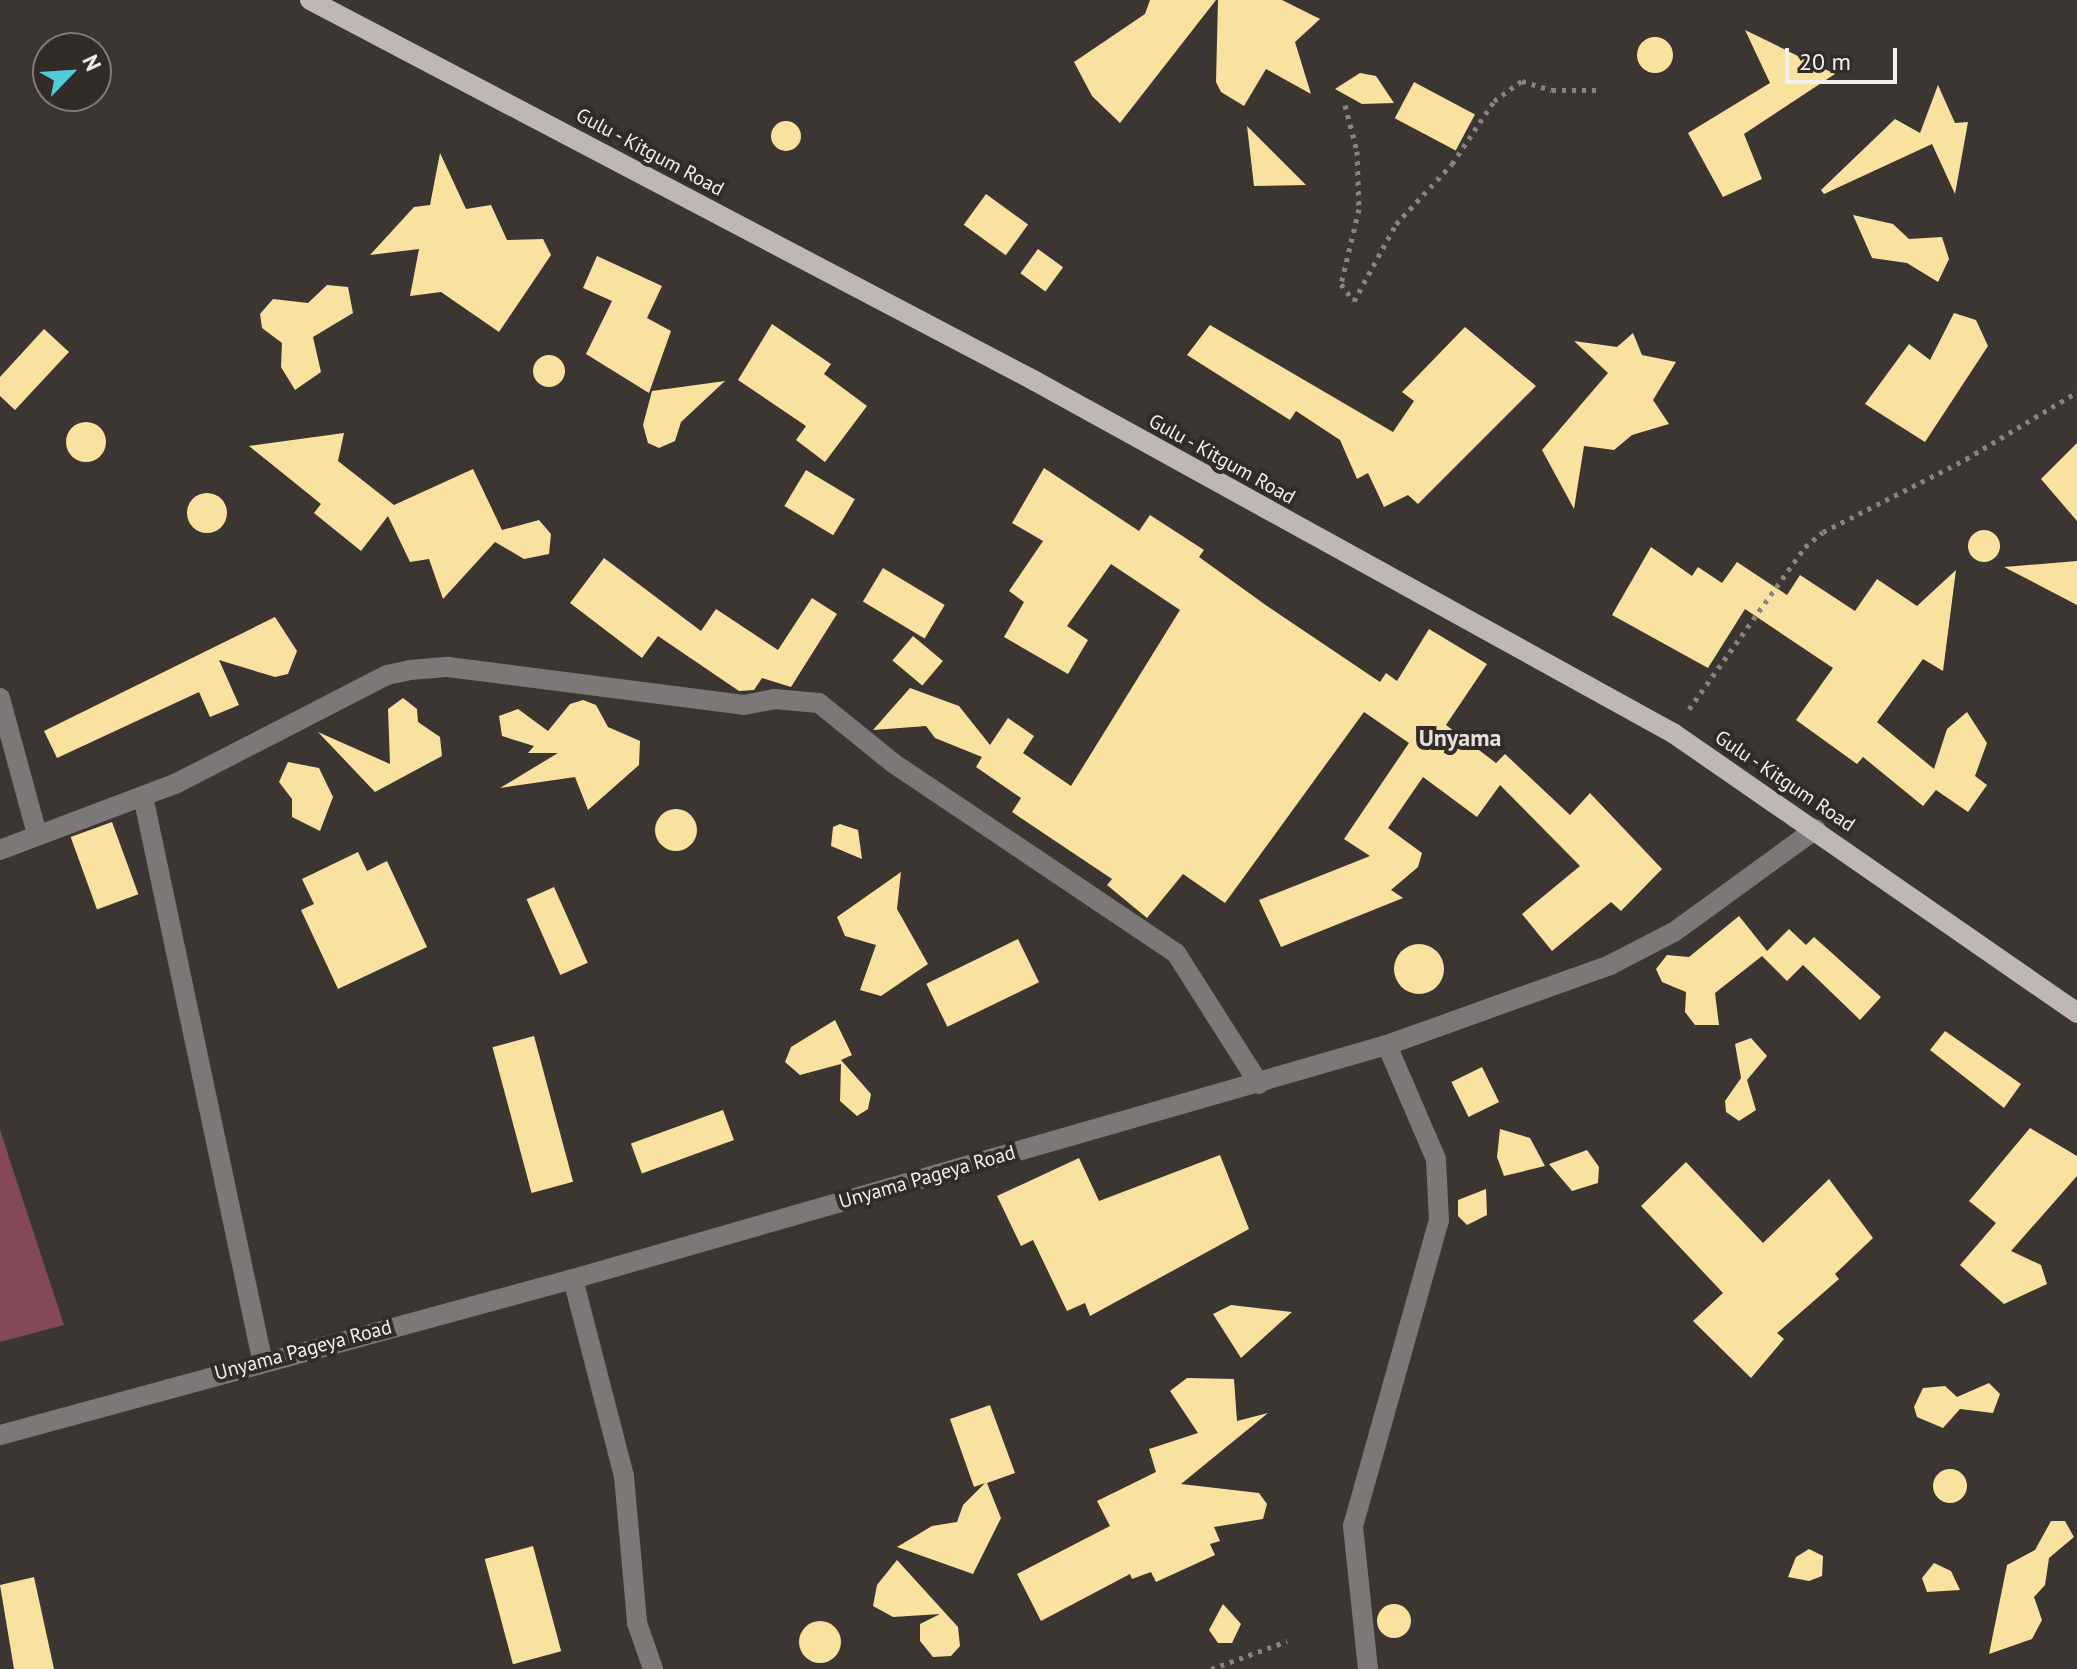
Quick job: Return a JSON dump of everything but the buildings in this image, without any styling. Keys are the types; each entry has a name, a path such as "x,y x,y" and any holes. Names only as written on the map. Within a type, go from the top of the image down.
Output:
{"main road":[{"name":"Gulu - Kitgum Road","path":"310,0 1035,381 1673,733 1816,829 2077,1013"}],"street":[{"path":"0,850 232,759 387,675 410,670 463,669 744,705 774,699 819,703 893,763 1176,953 1259,1084"},
{"path":"0,698 37,834"},
{"path":"143,796 262,1359"},
{"name":"Unyama Pageya Road","path":"0,1435 262,1359 573,1279 1387,1045 1610,965 1697,917 1816,829"},
{"path":"1368,1669 1353,1526 1439,1221 1436,1159 1387,1045"},
{"path":"573,1279 624,1476 637,1623 653,1669"}],"path":[{"path":"1345,105 1357,151 1359,209 1341,284 1354,301 1396,224 1452,164 1494,101 1522,81 1552,90 1597,90"},
{"path":"1673,733 1805,547 1823,532 1957,464 2077,392"},
{"path":"1211,1669 1287,1641"}],"shaded area":[{"path":"0,1130 64,1325 0,1342"}],"district":[{"name":"Unyama","path":"1460,738"}]}
